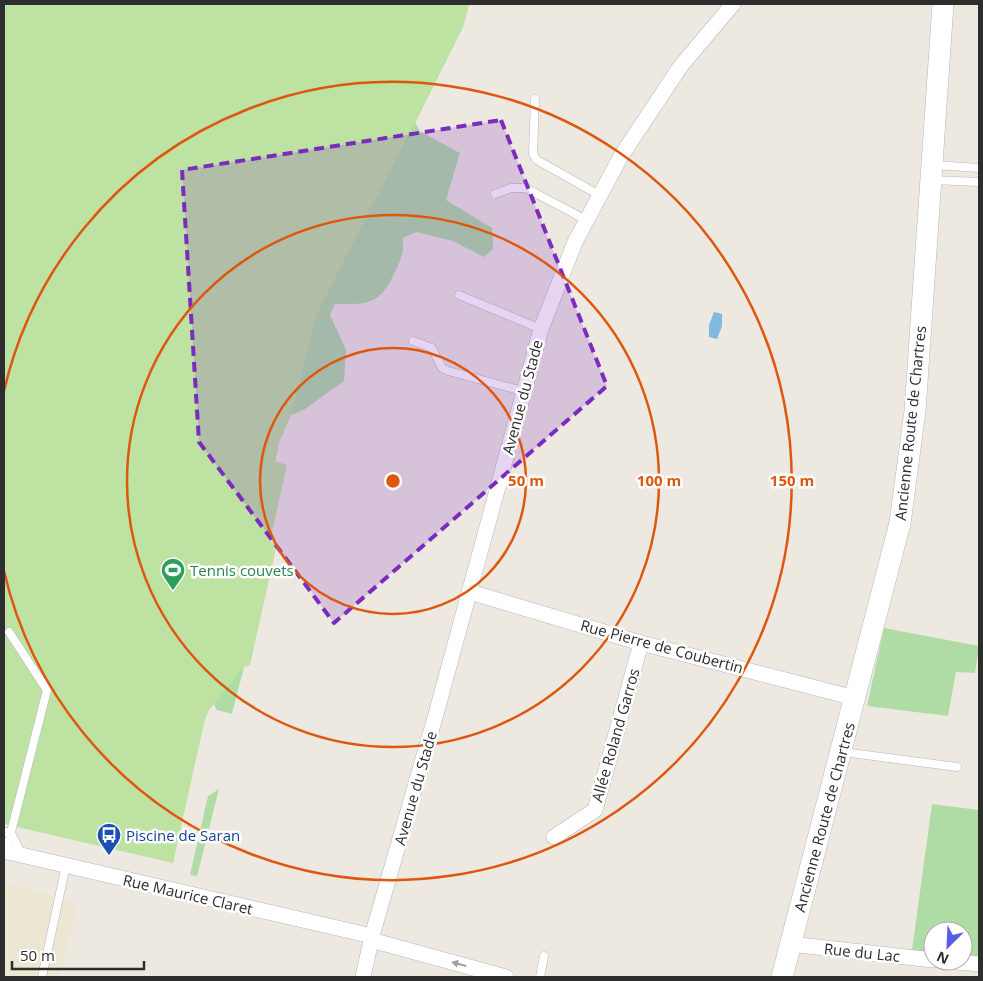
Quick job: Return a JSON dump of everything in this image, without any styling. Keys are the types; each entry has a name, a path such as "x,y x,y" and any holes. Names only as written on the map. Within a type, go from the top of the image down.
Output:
{"main road":[{"name":"Ancienne Route de Chartres","path":"782,977 900,523 914,411 944,4"}],"street":[{"name":"Avenue du Stade","path":"363,977 371,938 470,592 541,329 575,242 599,195 647,114 680,67 733,4"},
{"name":"Rue Pierre de Coubertin","path":"470,592 641,643 855,698"},
{"name":"Allée Roland Garros","path":"554,837 594,810 641,643"},
{"name":"Rue Maurice Claret","path":"5,851 371,938 506,977"},
{"name":"Rue du Lac","path":"790,944 923,959"}],"lane":[{"path":"535,98 533,154 537,160 599,195"},
{"path":"932,172 979,168"},
{"path":"932,172 979,182"},
{"path":"495,194 511,188 526,188 586,220"},
{"path":"459,294 541,329"},
{"path":"413,341 432,348 442,368 448,371 523,391"},
{"path":"5,851 6,832 47,690 9,632"},
{"path":"841,752 957,767"},
{"path":"6,832 22,855"},
{"path":"42,977 66,866"},
{"path":"540,977 544,956"}],"highlighted area":[{"path":"501,120 607,386 334,623 199,442 182,170"}],"shaded area":[{"path":"4,883 77,905 60,977 4,977"}],"green space":[{"path":"4,4 469,4 463,27 317,314 291,415 279,442 275,461 287,465 270,541 277,544 250,665 244,667 209,710 205,719 173,863 4,824"},
{"path":"469,4 463,27 415,123 421,132 460,153 446,200 492,228 493,249 484,257 453,241 416,232 403,238 402,252 398,264 388,284 377,298 364,303 335,304 330,315 346,350 344,381 305,409 291,415 279,442 275,462 79,400"},
{"path":"884,628 979,646 975,673 956,672 948,716 867,706"},
{"path":"244,667 232,714 217,710 203,683"},
{"path":"219,789 197,876 190,875 208,796"},
{"path":"932,804 979,810 979,957 973,956 973,921 923,921 923,951 912,950"}],"water":[{"path":"714,312 722,314 722,326 717,339 709,337 709,325"}],"place":[{"name":"Tennis couvets","path":"173,591"},
{"name":"Piscine de Saran","path":"109,856"}]}
